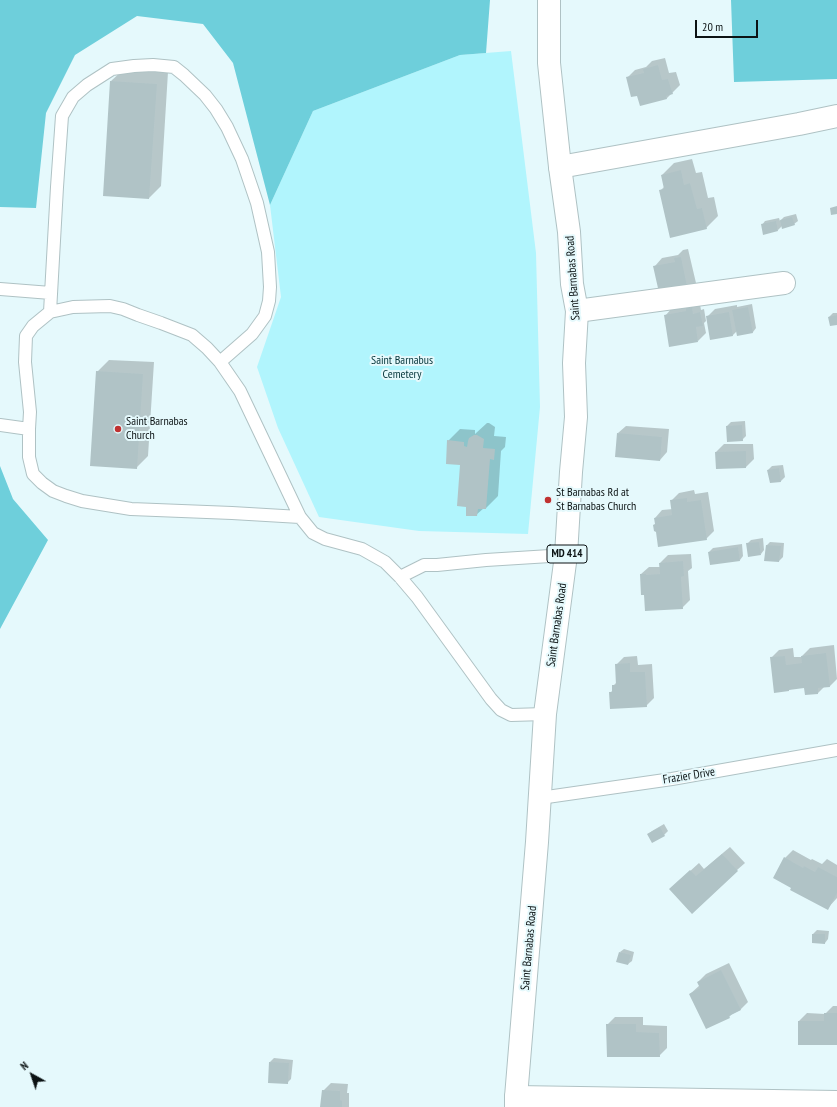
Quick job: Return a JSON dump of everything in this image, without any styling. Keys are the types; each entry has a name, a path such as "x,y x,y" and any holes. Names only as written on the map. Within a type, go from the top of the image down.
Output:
{"main road":[{"name":"Saint Barnabas Road","path":"516,1102 540,798 545,714 566,555 576,417 574,363 577,311 572,284 569,232 560,167 549,63 549,0"},
{"path":"560,167 837,116"},
{"path":"577,311 784,283"},
{"path":"516,1102 837,1102"}],"lane":[{"path":"50,312 62,116 73,97 86,85 112,69 153,65 174,67 205,96 216,109 227,127 242,159 257,203 268,252 270,287 269,301 264,316 252,334 220,362"},
{"path":"0,289 51,293"},
{"path":"300,517 131,509 82,501 53,491 33,474 29,457 30,412 26,362 26,336 33,326 50,312 73,307 110,306 161,322 192,335 220,362 240,391 300,517 313,533 325,539 362,549 385,562 417,597 500,710 511,715 545,714"},
{"path":"0,425 29,429"},
{"path":"400,577 424,565 566,555"},
{"name":"Frazier Drive","path":"540,798 672,779 837,750"}],"green space":[{"name":"Saint Barnabus Cemetery","path":"511,51 536,253 540,407 528,534 419,531 319,517 278,428 257,367 281,297 270,205 313,111 460,55"}],"shaded area":[{"path":"0,0 490,0 486,53 460,55 313,111 270,205 233,63 203,24 137,16 75,55 46,113 36,208 0,207"},
{"path":"731,0 837,0 837,79 734,82"},
{"path":"0,466 13,499 48,540 0,629"}],"building":[{"path":"658,65 662,80 668,79 673,94 666,96 667,99 640,106 637,96 631,97 626,77 644,73 643,69"},
{"path":"110,81 157,84 149,199 103,196"},
{"path":"681,170 684,185 690,183 697,209 702,208 707,229 670,238 659,190 664,189 661,175"},
{"path":"837,206 837,214 831,215 830,208"},
{"path":"792,217 795,225 782,229 780,220"},
{"path":"776,221 778,231 763,235 761,224"},
{"path":"681,257 688,291 660,297 653,266 675,262 674,258"},
{"path":"692,307 693,314 700,312 703,326 696,327 698,342 669,347 664,315 686,311 686,308"},
{"path":"748,307 753,333 737,336 732,310"},
{"path":"729,312 733,336 710,340 706,316"},
{"path":"837,315 837,325 830,326 828,317"},
{"path":"96,371 143,374 137,469 90,466"},
{"path":"742,425 743,441 727,442 726,426"},
{"path":"617,433 662,437 660,461 615,457"},
{"path":"474,435 484,439 483,448 495,449 494,460 490,459 486,509 478,509 477,516 466,516 466,507 457,506 460,465 446,464 447,440 464,442 464,446 467,447 469,438"},
{"path":"746,451 746,468 716,469 715,452"},
{"path":"779,468 781,482 770,483 767,470"},
{"path":"687,498 687,502 701,500 707,540 658,547 656,532 654,531 653,525 655,524 654,518 672,515 670,500"},
{"path":"759,542 761,555 748,557 746,543"},
{"path":"766,545 781,546 779,562 764,561"},
{"path":"738,547 740,561 710,565 708,552"},
{"path":"683,561 684,576 681,577 683,609 645,611 644,595 641,595 640,574 660,574 659,563"},
{"path":"826,653 830,687 818,688 818,694 805,695 804,688 774,693 770,657 785,656 786,665 802,663 801,656"},
{"path":"630,663 630,672 645,672 647,707 610,709 609,692 612,692 612,685 616,685 615,664"},
{"path":"660,827 665,836 652,843 647,834"},
{"path":"722,854 738,871 692,914 669,889 690,870 696,876"},
{"path":"784,857 803,868 804,866 815,872 818,867 837,877 837,893 828,910 790,890 791,888 773,878"},
{"path":"812,934 825,934 825,944 812,943"},
{"path":"619,952 631,955 628,965 616,962"},
{"path":"721,970 741,1010 729,1016 730,1018 706,1029 689,994 700,988 697,982"},
{"path":"824,1013 837,1013 837,1045 798,1045 798,1021 824,1021"},
{"path":"606,1024 636,1024 636,1032 659,1033 660,1057 607,1057"},
{"path":"269,1062 289,1063 288,1084 268,1083"},
{"path":"322,1090 340,1091 342,1107 320,1107"}],"place":[{"name":"Saint Barnabas Church","path":"118,429"},
{"name":"St Barnabas Rd at St Barnabas Church","path":"548,500"}]}
